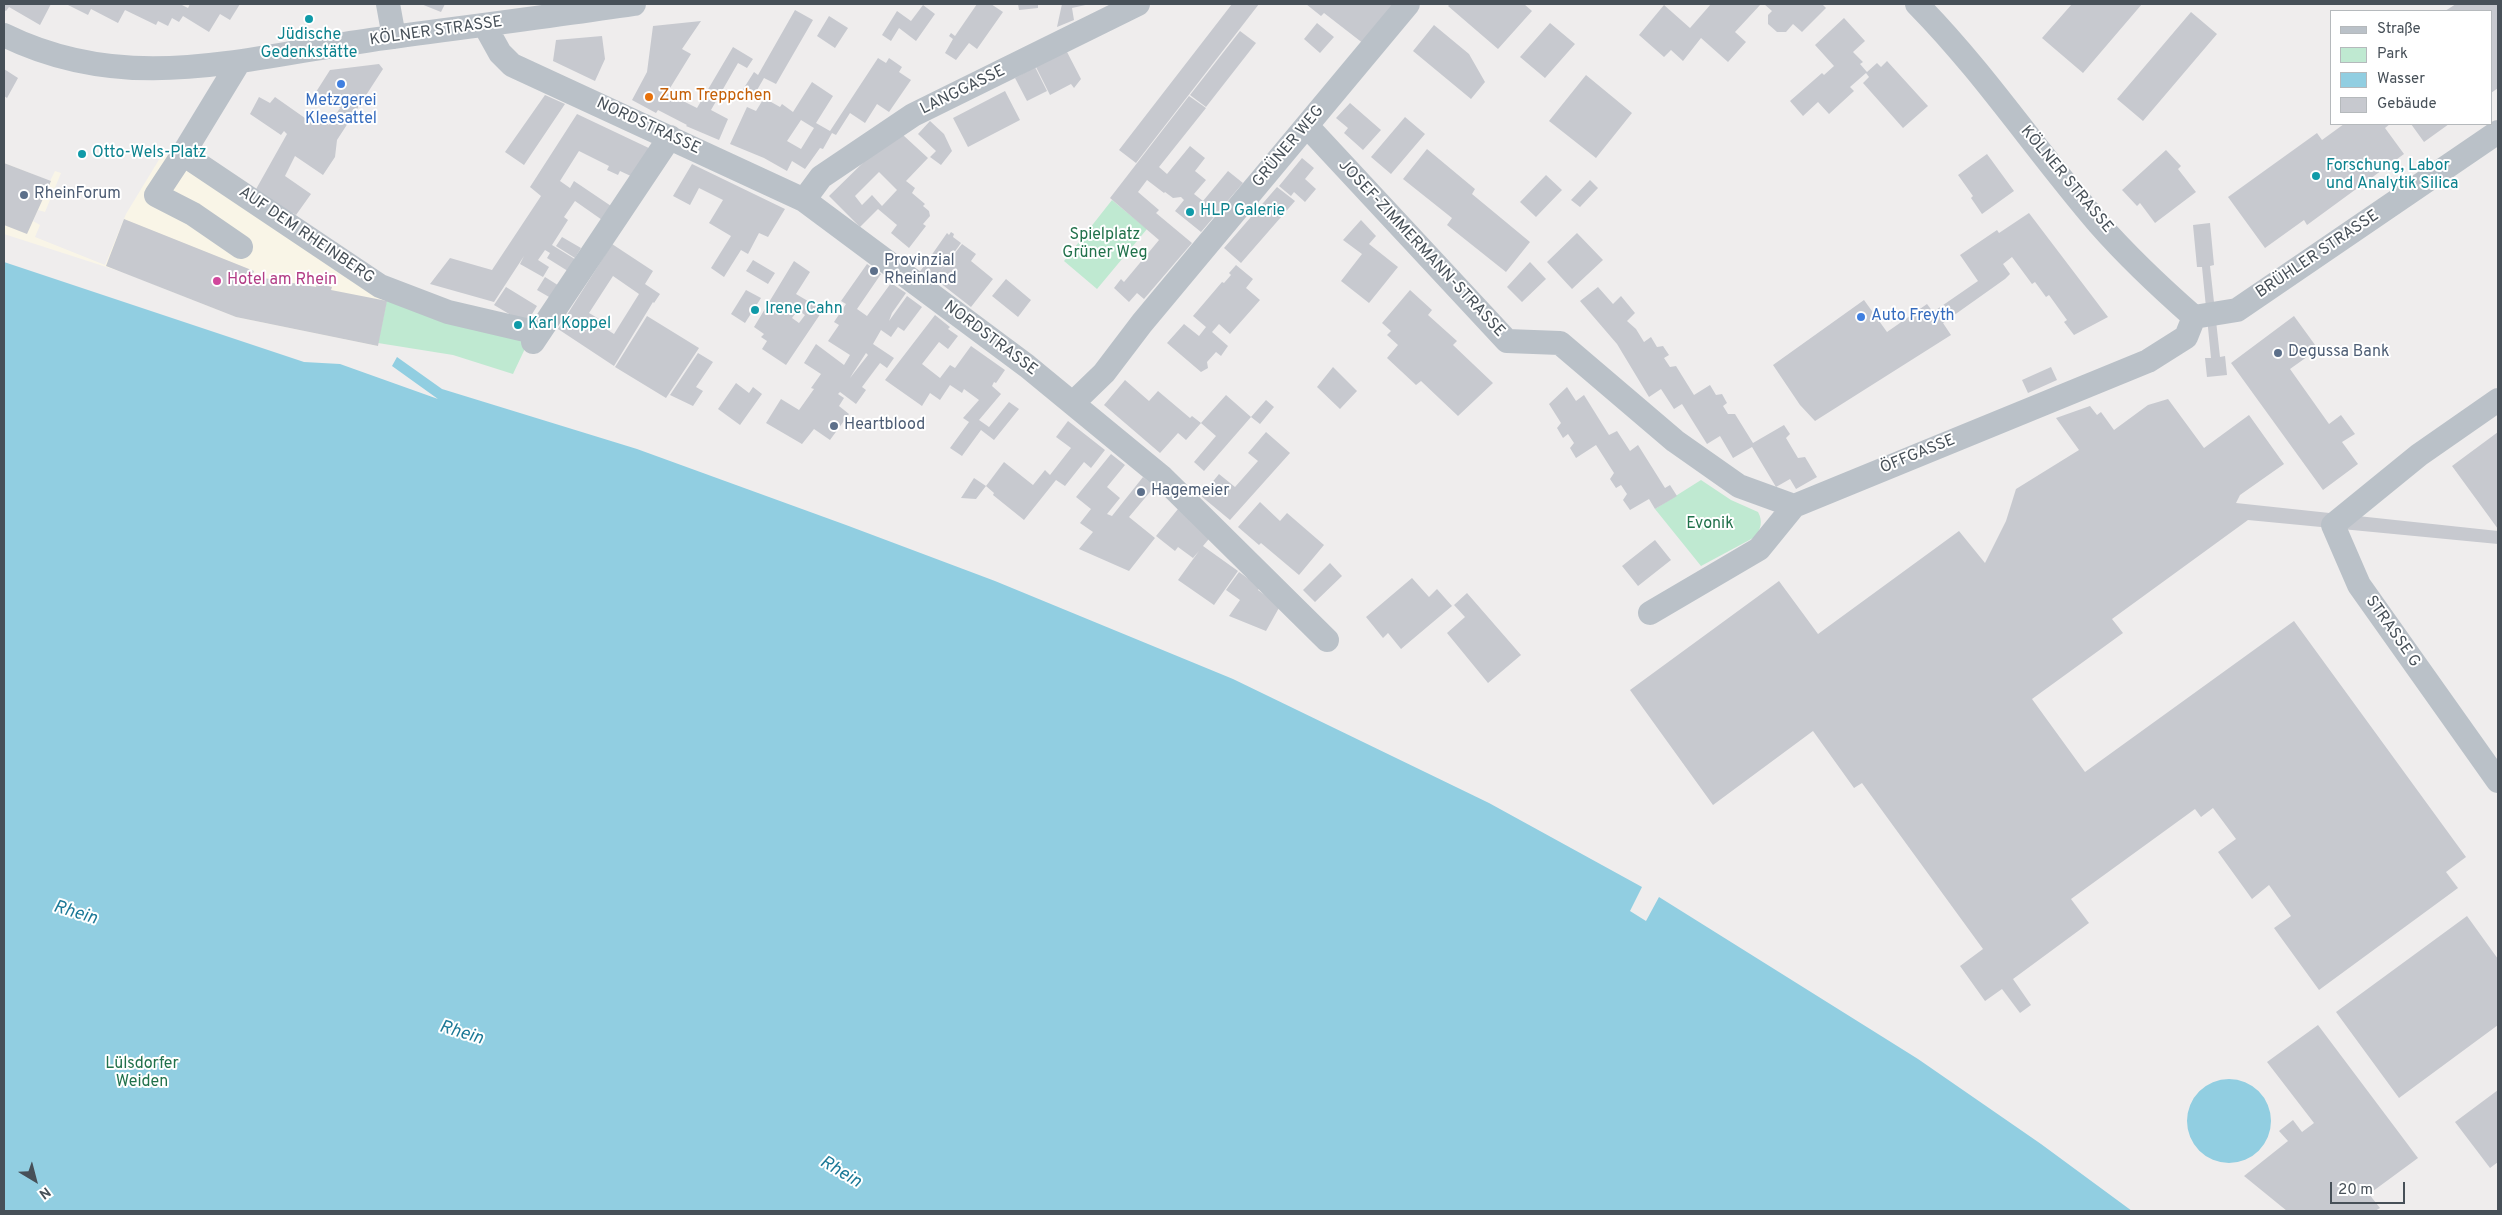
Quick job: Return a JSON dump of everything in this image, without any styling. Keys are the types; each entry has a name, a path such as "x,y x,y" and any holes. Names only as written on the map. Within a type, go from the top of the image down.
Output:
{"street":[{"path":"388,4 394,37"},
{"name":"KÖLNER STRASSE","path":"4,35 71,60 101,66 164,69 239,62 394,37 634,4"},
{"name":"LANGGASSE","path":"804,200 822,177 913,115 1138,4"},
{"name":"GRÜNER WEG","path":"1073,403 1104,373 1148,316 1408,4"},
{"name":"KÖLNER STRASSE","path":"1917,4 1946,33 2100,225 2164,290 2194,317"},
{"name":"NORDSTRASSE","path":"485,26 500,53 512,65 804,200 1073,403 1162,477 1327,640"},
{"path":"239,62 156,195 193,214 241,247"},
{"name":"JOSEF-ZIMMERMANN-STRASSE","path":"1307,126 1507,341 1560,343 1675,441 1739,486 1794,506"},
{"name":"BRÜHLER STRASSE","path":"2194,317 2236,310 2498,133"},
{"name":"AUF DEM RHEINBERG","path":"183,154 380,286 448,312 535,338 670,137"},
{"name":"ÖFFGASSE","path":"1650,613 1759,549 1794,506 2148,361 2186,337 2194,317"},
{"name":"STRASSE G","path":"2498,400 2379,485 2333,525 2359,585 2498,781"}],"shaded area":[{"path":"163,153 270,221 387,300 378,346 236,317 125,273 4,234 4,163 50,181 55,171 61,173 45,212 38,210 33,221 40,225 35,237 105,265 126,214"}],"green space":[{"name":"Spielplatz Grüner Weg","path":"1112,200 1147,229 1097,289 1064,261"},
{"path":"387,299 530,338 513,374 453,355 378,343"},
{"name":"Evonik","path":"1701,480 1731,500 1758,512 1761,522 1755,537 1701,566 1655,509"}],"water":[{"name":"Rhein","path":"4,262 304,362 340,364 438,399 392,366 397,357 442,389 637,449 846,525 995,581 1233,679 1489,803 1642,887 1630,911 1646,921 1659,897 1918,1059 2041,1144 2132,1211 4,1211"},
{"path":"2229,1079 2245,1082 2259,1091 2268,1105 2271,1121 2268,1137 2259,1151 2245,1160 2229,1163 2213,1160 2199,1151 2190,1137 2187,1121 2190,1105 2199,1091 2213,1082"}],"building":[{"path":"4,4 51,4 40,25 9,7 6,11 4,10"},
{"path":"66,4 180,4 188,8 190,4 240,4 230,20 220,14 209,32 183,16 179,22 172,18 168,26 158,21 156,25 125,10 118,23 91,9 88,15"},
{"path":"421,4 445,4 441,12"},
{"path":"977,4 991,4 1003,12 977,49 969,43 956,60 945,53 953,39 949,36 951,33 955,36"},
{"path":"1018,4 1038,4 1038,8 1019,10"},
{"path":"1062,4 1090,4 1072,8 1074,20 1057,27"},
{"path":"1232,4 1259,4 1136,163 1119,150"},
{"path":"1306,4 1398,4 1364,44 1324,13 1321,16"},
{"path":"1450,4 1524,4 1532,11 1498,49 1448,6"},
{"path":"1711,4 1761,4 1735,32 1746,42 1728,62 1701,38 1683,61 1671,50 1664,57 1639,35 1664,5 1690,28"},
{"path":"1764,4 1822,4 1826,8 1802,32 1793,24 1786,32 1777,32 1768,24 1768,15 1772,11"},
{"path":"2072,4 2142,4 2083,73 2042,38"},
{"path":"2456,4 2498,4 2498,88 2492,92 2492,10 2447,10"},
{"path":"923,5 935,14 916,41 899,28 891,41 882,35 897,11 911,21"},
{"path":"795,10 813,20 776,84 764,78 753,97 742,91 754,72 758,75"},
{"path":"2191,12 2217,34 2143,121 2117,99"},
{"path":"829,16 848,28 835,48 817,36"},
{"path":"1844,18 1865,41 1853,52 1863,62 1860,64 1867,72 1877,63 1881,67 1887,61 1928,106 1903,128 1863,83 1869,77 1866,73 1850,87 1854,91 1829,114 1818,102 1803,116 1790,101 1822,73 1824,75 1834,66 1815,45"},
{"path":"701,21 682,49 691,54 667,93 697,108 733,47 753,59 747,68 738,63 711,110 728,119 719,140 686,126 658,110 656,113 632,100 647,72 653,26"},
{"path":"1317,23 1334,37 1320,53 1304,39"},
{"path":"1550,23 1575,44 1545,78 1520,57"},
{"path":"1434,25 1469,54 1485,82 1471,99 1413,51"},
{"path":"1240,31 1256,43 1206,107 1190,95"},
{"path":"602,36 605,59 595,81 553,61 556,40"},
{"path":"1066,50 1081,79 1074,88 1071,84 1050,95 1035,65"},
{"path":"878,58 886,63 889,58 902,67 899,72 911,80 889,112 877,104 865,123 850,113 836,135 832,133 823,149 820,148 805,169 792,161 787,171 764,158 730,144 747,107 756,111 764,98 780,107 782,104 793,112 812,82 833,96 816,123 830,131","holes":["801,120 814,128 801,149 787,141"]},
{"path":"379,64 383,69 337,140 335,157 323,175 295,156 285,176 311,194 296,215 293,213 291,215 255,191 287,134 284,131 281,135 250,114 259,97 270,103 275,97 312,123 316,116 329,125 340,108 316,92 330,70"},
{"path":"1035,67 1047,91 1027,101 1015,78"},
{"path":"4,69 18,78 7,98 4,96"},
{"path":"1586,75 1632,113 1596,158 1549,121"},
{"path":"1005,91 1020,120 968,147 953,118"},
{"path":"545,95 565,104 524,165 505,152"},
{"path":"1189,96 1206,108 1159,167 1167,174 1190,146 1205,158 1195,171 1206,180 1194,194 1203,201 1228,171 1243,183 1201,232 1175,211 1184,200 1181,197 1173,198 1147,180 1138,192 1159,210 1156,213 1192,243 1144,299 1137,293 1129,302 1114,288 1121,279 1124,282 1159,240 1110,198"},
{"path":"1350,103 1381,130 1363,150 1344,133 1348,128 1336,118"},
{"path":"577,114 653,150 635,178 620,171 618,175 607,170 609,166 579,151 560,181 570,188 574,181 614,208 605,222 575,201 564,217 568,220 552,245 578,261 571,273 547,258 550,253 545,250 538,260 549,267 543,277 520,264 524,256 494,302 430,284 450,258 492,270 541,196 530,187"},
{"path":"1405,117 1425,134 1391,174 1371,157"},
{"path":"930,121 944,134 952,151 941,165 930,157 936,151 918,134"},
{"name":"Forschung, Labor und Analytik Silica","path":"2343,125 2389,125 2385,128 2404,154 2307,225 2304,220 2265,248 2228,197 2317,133 2322,140"},
{"path":"2412,125 2448,125 2424,142"},
{"path":"903,135 928,158 906,181 915,188 912,193 925,204 923,206 929,211 930,216 923,224 926,226 909,248 891,233 897,225 878,209 860,227 829,196 875,151","holes":["879,172 897,190 882,206 872,195 862,205 855,196"]},
{"path":"1427,149 1475,189 1472,194 1530,242 1506,272 1447,225 1452,218 1403,179"},
{"path":"2166,150 2181,166 2178,169 2196,192 2155,223 2140,203 2137,206 2122,190"},
{"path":"1987,154 2014,191 1982,214 1971,198 1973,196 1958,175"},
{"path":"1302,158 1314,168 1305,179 1316,189 1305,202 1294,192 1291,196 1279,186"},
{"name":"RheinForum","path":"4,163 51,181 27,234 4,225"},
{"path":"692,164 785,209 768,237 759,233 748,254 741,250 724,277 711,268 731,236 709,223 723,200 699,188 690,205 673,196"},
{"path":"1546,175 1562,190 1536,217 1520,202"},
{"path":"1590,180 1598,188 1580,207 1571,200"},
{"path":"1277,187 1295,201 1241,263 1224,248"},
{"path":"2029,213 2108,317 2074,335 2064,322 2067,320 2049,295 2046,297 2035,282 2032,284 2012,257 2003,264 2010,274 2005,279 1943,323 1951,335 1815,421 1800,405 1773,365 1864,300 1887,332 1927,304 1933,312 1978,281 1960,255 1997,230 1999,233"},
{"name":"Hotel am Rhein","path":"124,219 254,271 252,276 316,287 317,284 324,285 332,287 331,290 387,301 378,346 236,317 106,266"},
{"path":"1361,220 1376,236 1369,244 1398,267 1369,303 1341,281 1362,254 1343,240"},
{"path":"2210,223 2214,265 2210,266 2220,357 2225,356 2227,375 2207,377 2205,358 2211,358 2202,267 2197,267 2193,225"},
{"path":"951,232 954,234 953,237 961,243 940,272 962,244 976,254 971,261 993,279 971,307 935,279 932,283 919,273 947,233 949,235"},
{"path":"1577,233 1603,260 1572,289 1547,262"},
{"path":"562,237 581,248 575,258 556,246"},
{"path":"612,244 653,271 645,284 660,294 653,302 614,366 558,329","holes":["613,276 639,294 614,334 603,327 606,323 589,313"]},
{"path":"753,260 775,273 768,284 746,271"},
{"path":"794,261 810,272 796,294 823,310 786,365 762,349 767,341 761,337 764,334 754,327","holes":["798,310 805,315 799,323 792,318"]},
{"path":"1530,262 1546,279 1522,302 1507,287"},
{"path":"867,264 881,274 857,309 867,316 891,283 906,293 892,313 889,321 907,296 922,307 904,331 898,327 891,337 881,330 873,344 894,358 887,368 880,363 862,387 866,390 856,404 840,392 838,394 844,398 839,406 849,414 830,440 814,429 802,444 766,423 781,399 799,410 814,389 811,388 821,374 804,363 816,344 844,365 850,355 828,341 839,325 834,322 846,304 841,301","holes":["866,353 868,355 850,378"]},
{"path":"1236,265 1253,279 1246,288 1260,300 1230,334 1219,324 1212,332 1228,346 1221,356 1216,352 1207,362 1208,368 1201,372 1167,343 1184,324 1199,336 1206,327 1193,316 1222,282 1224,283 1231,275 1229,273"},
{"path":"545,277 564,289 556,301 537,290"},
{"path":"1006,279 1031,300 1018,317 992,296"},
{"path":"506,287 537,306 526,324 494,305"},
{"path":"1598,287 1613,304 1621,296 1635,313 1627,321 1636,329 1644,342 1651,337 1657,347 1663,346 1669,355 1664,358 1670,367 1676,366 1694,395 1710,385 1716,395 1722,394 1727,403 1723,406 1728,414 1735,414 1753,443 1784,425 1790,434 1786,438 1798,458 1805,457 1817,477 1796,489 1790,479 1776,487 1752,447 1733,458 1720,436 1707,444 1682,404 1674,409 1661,389 1649,397 1617,344 1580,301"},
{"path":"746,290 761,298 745,323 731,314"},
{"path":"1410,290 1432,310 1428,315 1457,341 1453,345 1493,383 1458,416 1421,381 1416,385 1387,358 1398,345 1387,335 1391,331 1382,323"},
{"path":"935,315 950,327 948,329 958,336 948,349 939,342 922,364 940,378 950,365 955,368 971,346 1005,370 992,386 1001,394 979,420 989,427 1009,402 1019,409 994,440 981,430 962,456 950,448 969,422 963,418 979,400 964,389 962,393 950,385 940,400 930,393 922,406 885,380"},
{"path":"647,316 699,348 666,398 615,367"},
{"path":"2294,316 2318,349 2290,369 2329,424 2341,415 2355,434 2342,442 2358,464 2323,490 2231,363"},
{"path":"698,353 713,362 696,387 703,391 693,406 670,395"},
{"path":"1333,367 1357,391 1340,409 1317,387"},
{"path":"2051,367 2057,380 2028,393 2022,380"},
{"path":"1125,380 1149,401 1158,391 1190,418 1192,416 1201,423 1186,440 1178,433 1160,453 1104,405"},
{"path":"736,383 749,393 753,387 762,394 740,425 718,409"},
{"path":"1567,387 1576,401 1584,395 1609,435 1617,431 1630,451 1638,445 1665,488 1670,485 1677,496 1655,509 1649,499 1630,510 1623,500 1627,494 1621,485 1616,488 1610,479 1614,473 1596,445 1576,458 1570,448 1574,443 1568,434 1563,438 1557,428 1561,423 1549,404"},
{"path":"1226,395 1251,417 1204,471 1194,462 1216,436 1201,423"},
{"path":"2168,399 2204,448 2249,415 2284,464 2240,495 2236,503 2498,531 2498,544 2248,520 2112,619 2123,633 2032,699 2085,772 2294,621 2466,857 2446,872 2458,888 2319,990 2274,928 2291,916 2269,885 2252,899 2218,852 2236,839 2213,808 2201,817 2195,809 2071,899 2089,923 2013,979 2031,1005 2020,1013 2002,989 1985,1001 1960,966 1983,949 1862,783 1854,788 1813,731 1713,805 1630,690 1779,581 1818,634 1959,531 1985,563 2006,521 2016,489 2079,450 2056,418 2090,406 2097,415 2101,412 2114,430 2148,405"},
{"path":"1266,400 1274,407 1260,424 1251,417"},
{"path":"1068,421 1105,450 1091,468 1084,462 1065,486 1056,480 1024,520 993,495 994,493 986,486 1004,462 1033,485 1045,470 1050,475 1071,448 1056,437"},
{"path":"1266,432 1290,453 1230,520 1201,496 1219,474 1235,487 1258,461 1248,453"},
{"path":"2498,432 2498,529 2452,466"},
{"path":"1111,454 1125,465 1107,487 1120,498 1107,514 1112,516 1143,477 1155,486 1129,517 1155,538 1129,571 1079,549 1093,532 1080,523 1091,509 1076,497"},
{"path":"974,478 986,486 976,499 961,498"},
{"path":"1260,502 1280,521 1287,513 1324,545 1299,575 1261,543 1259,545 1238,527"},
{"path":"1178,509 1213,534 1203,546 1238,571 1214,605 1178,580 1199,551 1193,558 1178,547 1175,551 1156,536"},
{"path":"1655,540 1671,560 1638,586 1622,566"},
{"path":"1330,563 1342,576 1315,602 1303,590"},
{"path":"1239,572 1260,587 1258,590 1280,606 1266,631 1229,616 1240,600 1226,590"},
{"path":"1412,578 1429,597 1437,589 1452,606 1401,649 1388,633 1383,638 1366,617"},
{"path":"1467,593 1521,655 1488,683 1447,633 1465,617 1454,605"},
{"path":"2467,916 2498,959 2498,1025 2399,1098 2336,1012"},
{"path":"2318,1025 2418,1158 2369,1194 2380,1208 2375,1211 2287,1211 2244,1176 2288,1141 2279,1131 2293,1120 2302,1132 2314,1123 2267,1062"},
{"path":"2498,1090 2498,1162 2490,1168 2455,1122"}],"place":[{"name":"Jüdische Gedenkstätte","path":"309,19"},
{"name":"Metzgerei Kleesattel","path":"341,84"},
{"name":"Zum Treppchen","path":"649,97"},
{"name":"Otto-Wels-Platz","path":"82,154"},
{"name":"Forschung, Labor und Analytik Silica","path":"2316,176"},
{"name":"RheinForum","path":"24,195"},
{"name":"HLP Galerie","path":"1190,212"},
{"name":"Provinzial Rheinland","path":"874,271"},
{"name":"Hotel am Rhein","path":"217,281"},
{"name":"Irene Cahn","path":"755,310"},
{"name":"Auto Freyth","path":"1861,317"},
{"name":"Karl Koppel","path":"518,325"},
{"name":"Degussa Bank","path":"2278,353"},
{"name":"Heartblood","path":"834,426"},
{"name":"Hagemeier","path":"1141,492"}],"park label":[{"name":"Lülsdorfer Weiden","path":"142,1074"}]}
